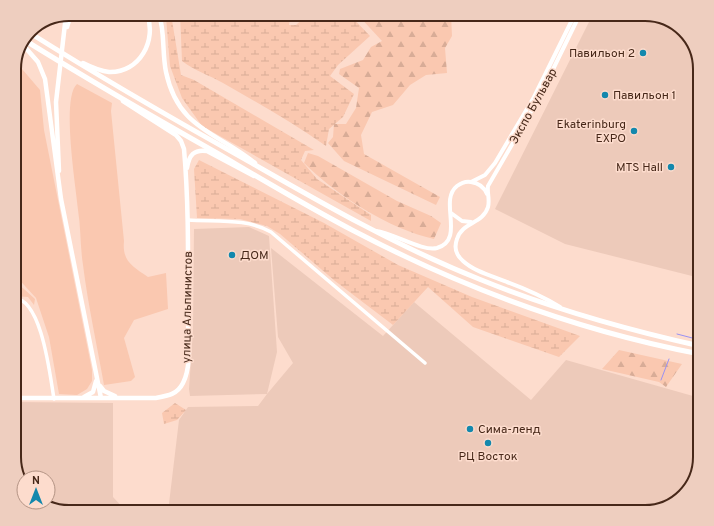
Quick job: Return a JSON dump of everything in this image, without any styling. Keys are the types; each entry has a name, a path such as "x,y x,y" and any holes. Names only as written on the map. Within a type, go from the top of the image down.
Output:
{"main road":[{"path":"66,21 58,87 56,136 67,224"},
{"path":"64,37 69,21"},
{"path":"62,54 92,68 104,71 118,71 129,67 140,59 147,49 150,29 148,21"},
{"path":"160,21 166,72 171,90 180,106 200,128 247,156 264,171"},
{"path":"35,35 39,39"},
{"path":"34,36 264,171 368,229 479,280 609,324 693,344"},
{"path":"29,43 118,96 354,231 467,284 568,321 607,333 693,353"},
{"path":"26,48 38,62 45,79 53,150 101,398"},
{"path":"118,96 127,105 178,138 184,150 187,176"},
{"path":"187,176 190,156 194,151 199,150 207,151 249,175 264,180"},
{"name":"улица Альпинистов","path":"21,398 155,398 172,394 177,391 183,383 187,359 187,176"},
{"path":"682,342 693,343"},
{"path":"679,350 693,355"},
{"path":"70,398 87,396 93,392 96,387 95,365"},
{"path":"97,377 101,387 109,394 128,398"}],"street":[{"name":"Экспо Бульвар","path":"368,229 388,233 424,247 436,248 444,244 449,238 451,213 449,202 453,190 460,184 471,182 485,175 495,163 534,97 572,21"},
{"name":"Экспо Бульвар","path":"567,311 531,292 475,269 463,261 456,250 457,238 463,229 485,215 488,207 488,189 490,183 542,92 577,21"},
{"path":"471,182 482,187 489,198"},
{"path":"451,213 462,221 472,222"},
{"path":"188,220 243,223 260,226 271,232 425,363"},
{"path":"21,300 24,301 34,313 43,343 54,398"}],"shaded area":[{"path":"589,21 654,22 669,27 679,35 688,48 693,63 693,276 565,244 495,209"},
{"path":"249,227 269,236 277,352 267,394 190,396 189,389 193,330 194,229"},
{"path":"271,248 383,336 414,302 531,400 566,360 693,396 693,463 688,478 679,491 666,500 651,505 169,505 179,420 188,407 258,406 293,363 278,337"},
{"path":"21,402 113,403 113,497 120,505 63,505 56,503 56,470 23,470 21,460"}],"green space":[{"path":"166,21 172,21 181,75 194,80 314,150 305,151 301,160 317,179 371,215 371,221 202,126 182,98 170,66"},
{"path":"180,21 290,21 289,25 296,25 300,21 356,21 370,36 338,65 330,76 354,94 343,117 329,129 326,146 301,129 223,83 192,68 182,61"},
{"path":"363,21 451,21 452,36 445,48 447,73 426,75 410,85 393,105 372,112 361,135 364,154 440,197 436,205 344,161 328,143 333,137 334,124 346,124 356,108 359,88 339,74 340,69 363,60 371,47 382,41"},
{"path":"21,68 40,90 44,130 92,370 92,381 87,389 77,395 59,394 49,337 36,298 21,282"},
{"path":"77,84 112,103 111,111 126,258 133,266 148,277 166,273 168,309 134,320 124,338 135,377 131,381 104,385 85,280 71,144 70,106 72,92"},
{"path":"308,153 318,156 397,201 431,216 441,223 434,239 417,234 382,219 347,198 331,187 304,163"},
{"path":"199,160 324,223 398,265 472,297 580,336 559,357 473,327 428,287 393,325 335,281 280,234 267,226 240,219 197,218 194,169"},
{"path":"21,286 35,299 34,305 28,297 21,296"},
{"path":"619,350 682,364 666,387 659,382 602,369"},
{"path":"175,403 186,410 177,420 164,424 162,413"}],"waterway":[{"path":"677,334 693,338"},
{"path":"661,380 669,359"}],"place":[{"name":"Павильон 2","path":"643,53"},
{"name":"Павильон 1","path":"605,95"},
{"name":"Ekaterinburg EXPO","path":"634,131"},
{"name":"MTS Hall","path":"671,167"},
{"name":"ДОМ","path":"232,255"},
{"name":"Сима-ленд","path":"470,429"},
{"name":"РЦ Восток","path":"488,443"}]}
